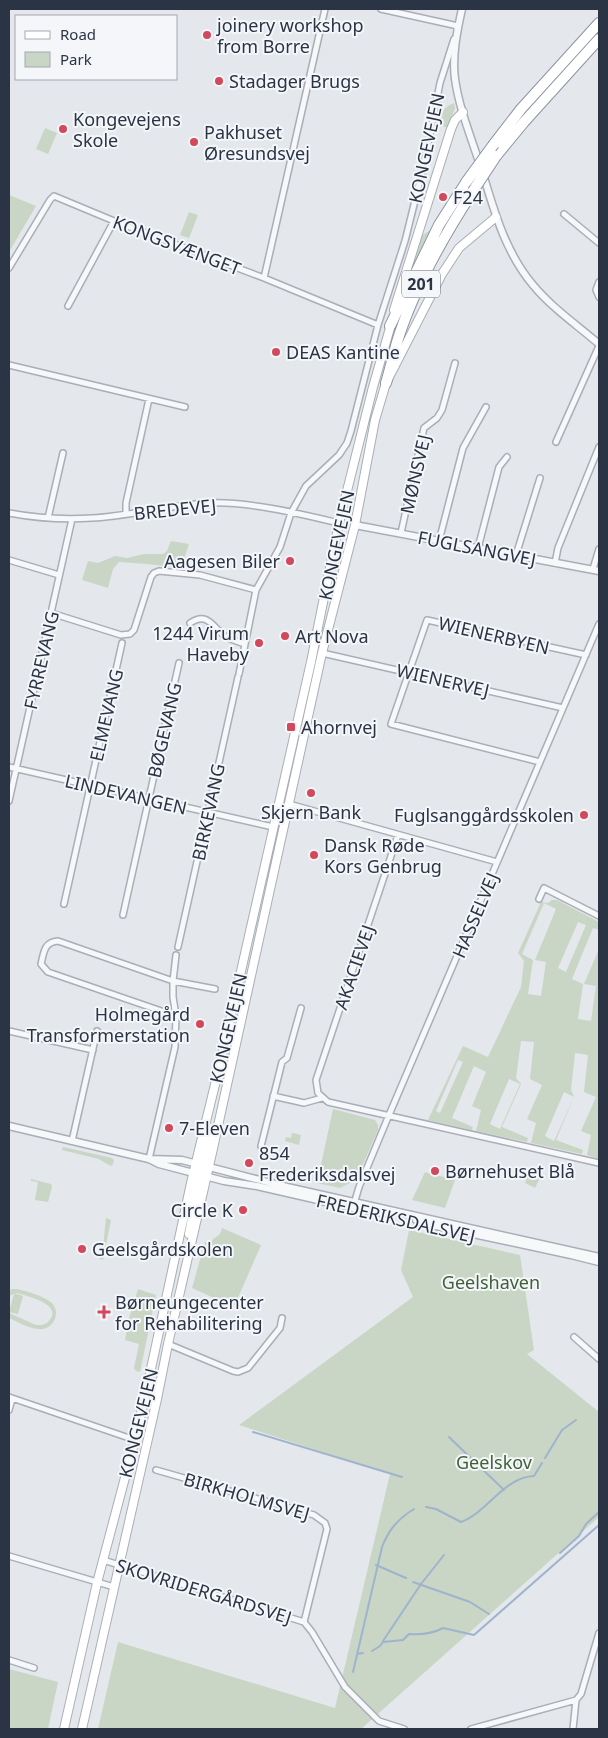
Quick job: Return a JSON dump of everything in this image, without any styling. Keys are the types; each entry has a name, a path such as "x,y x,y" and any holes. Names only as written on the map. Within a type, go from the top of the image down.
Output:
{"highway":[{"name":"201","path":"390,326 439,225 467,181 521,109 599,23"},
{"name":"201","path":"386,383 397,341 410,307 435,254 452,224 496,156 599,38"}],"main road":[{"name":"201","path":"390,326 451,130 455,120 463,112"},
{"name":"201","path":"386,383 453,256 469,238 496,217"},
{"name":"KONGEVEJEN","path":"82,1729 189,1252 213,1094 340,523 390,326"},
{"name":"KONGEVEJEN","path":"64,1729 97,1583 135,1440 289,804 322,654 355,525 375,420 386,383"}],"street":[{"path":"264,278 325,9"},
{"path":"381,9 458,26"},
{"name":"KONGEVEJEN","path":"256,590 280,547 291,513 306,486 333,461 347,443 378,325 405,241 424,164 440,83 462,9"},
{"name":"KONGEVEJEN","path":"458,26 455,76 463,112 496,217 511,253 533,285 547,300 599,345"},
{"name":"KONGSVÆNGET","path":"9,268 54,196 378,325"},
{"path":"564,214 599,243"},
{"path":"68,306 114,221"},
{"path":"599,282 596,290 599,297"},
{"path":"556,442 599,345"},
{"name":"MØNSVEJ","path":"401,533 424,428 437,418 442,410 455,363"},
{"path":"9,366 185,407"},
{"path":"126,514 126,503 149,399"},
{"path":"439,541 463,448 486,407"},
{"path":"555,563 558,548 599,447"},
{"path":"48,518 63,453"},
{"path":"478,548 499,467 506,457"},
{"path":"516,555 540,478"},
{"name":"BREDEVEJ","path":"9,513 72,519 211,503 243,504 340,523"},
{"name":"FYRREVANG","path":"9,801 72,519"},
{"name":"FUGLSANGVEJ","path":"355,525 596,570"},
{"path":"596,570 599,549"},
{"path":"9,560 59,574"},
{"path":"51,613 121,636 134,630 151,577 159,571 200,575 256,590"},
{"name":"BIRKEVANG","path":"178,947 256,590"},
{"path":"190,623 196,618 202,617 230,639 245,644"},
{"name":"WIENERBYEN","path":"540,762 391,724 427,620 586,655"},
{"name":"HASSELVEJ","path":"354,1205 359,1187 599,624"},
{"name":"ELMEVANG","path":"64,904 122,642"},
{"name":"WIENERVEJ","path":"322,654 563,708"},
{"name":"BØGEVANG","path":"123,915 179,663"},
{"name":"LINDEVANGEN","path":"9,767 273,827"},
{"path":"289,804 497,862"},
{"name":"AKACIEVEJ","path":"322,1098 316,1087 316,1080 398,835"},
{"path":"539,899 544,888 599,916"},
{"path":"176,1016 48,972 42,964 46,946 58,940 173,981 215,989"},
{"path":"9,1126 150,1159 175,1047 176,1016 173,981 176,955"},
{"path":"261,1146 282,1062 287,1058 301,1008"},
{"path":"9,1031 93,1050"},
{"path":"72,1141 98,1031"},
{"path":"273,1096 304,1103 322,1098 328,1102 599,1164"},
{"name":"FREDERIKSDALSVEJ","path":"150,1159 172,1159 436,1226 599,1262"},
{"name":"FREDERIKSDALSVEJ","path":"150,1159 159,1164 200,1175 354,1205 599,1257"},
{"path":"168,1344 238,1372 248,1368 280,1328 282,1318"},
{"path":"574,1337 599,1358"},
{"path":"9,1410 10,1398 135,1440"},
{"name":"BIRKHOLMSVEJ","path":"156,1470 314,1515 325,1523 327,1529 304,1622"},
{"path":"9,1557 114,1587"},
{"name":"SKOVRIDERGÅRDSVEJ","path":"103,1560 304,1622 345,1687 379,1720 404,1729"},
{"path":"573,1729 576,1700 581,1694 599,1633"},
{"path":"9,1660 34,1668"},
{"path":"471,1729 576,1700"}],"green space":[{"path":"454,103 455,108 448,128 439,125 443,111"},
{"path":"45,128 57,133 48,154 36,149"},
{"path":"9,195 36,206 9,252"},
{"path":"189,212 198,215 189,238 180,235"},
{"path":"433,228 400,297 420,237"},
{"path":"171,541 189,544 181,568 119,562 113,569 108,588 82,580 88,561 98,563 115,556 127,558 144,554 163,554 167,551"},
{"path":"552,900 557,900 599,922 599,930 593,928 572,979 583,984 578,1019 591,1021 596,986 584,984 599,949 599,1159 587,1155 591,1135 581,1131 596,1097 584,1092 588,1055 575,1053 571,1090 574,1097 556,1140 583,1150 582,1154 531,1143 536,1123 527,1119 542,1085 530,1079 534,1042 521,1041 516,1078 521,1084 502,1127 528,1138 527,1142 476,1131 481,1110 472,1106 486,1072 474,1066 452,1118 473,1127 472,1130 428,1120 463,1046 488,1057 521,987 524,961 518,953 541,902 548,903","holes":["544,903 556,909 535,960 546,962 541,996 528,994 533,960 522,954","578,922 586,925 566,972 558,968","458,1060 463,1062 440,1113 436,1111","509,1079 520,1084 500,1129 490,1124","564,1092 574,1097 554,1141 545,1136"]},
{"path":"333,1109 375,1120 378,1125 378,1130 356,1180 340,1188 317,1183"},
{"path":"292,1133 301,1135 299,1145 285,1141 286,1137 291,1138"},
{"path":"63,1147 114,1160 112,1166 99,1159 62,1150"},
{"path":"425,1172 455,1180 445,1208 412,1200"},
{"path":"529,1173 540,1178 535,1188 525,1183"},
{"path":"31,1179 51,1184 48,1202 35,1200 38,1182 31,1181"},
{"path":"106,1218 111,1220 103,1260 98,1258 103,1247"},
{"path":"222,1228 261,1245 234,1307 192,1288 205,1242 208,1243 220,1234"},
{"name":"Geelskov","path":"409,1230 520,1255 534,1350 527,1354 599,1412 599,1517 361,1729 98,1729 118,1642 335,1708 390,1474 239,1425 413,1297 401,1270"},
{"path":"12,1289 33,1293 52,1303 55,1307 56,1317 51,1325 38,1329 9,1318 9,1313 36,1325 42,1325 47,1323 52,1317 52,1311 44,1303 17,1293 14,1293 23,1296 18,1314 9,1312 14,1294 9,1296 9,1291"},
{"path":"138,1289 156,1295 140,1372 134,1368 139,1344 125,1340 129,1318"},
{"path":"9,1669 58,1682 48,1729 9,1729"}],"waterway":[{"path":"545,1458 562,1430 576,1420"},
{"path":"253,1432 402,1477"},
{"path":"449,1437 504,1490"},
{"path":"426,1507 436,1509 461,1522 480,1511 514,1482 534,1476 542,1463"},
{"path":"353,1672 382,1547 395,1525 414,1509"},
{"path":"560,1553 579,1536 586,1524 599,1512"},
{"path":"372,1651 383,1642 403,1640 409,1634 427,1634 443,1628 474,1635 599,1525"},
{"path":"383,1641 421,1584 444,1555"},
{"path":"376,1565 406,1578"},
{"path":"413,1582 470,1602 489,1614"},
{"path":"357,1654 363,1653"}],"place":[{"name":"joinery workshop from Borre","path":"207,35"},
{"name":"Stadager Brugs","path":"219,81"},
{"name":"Kongevejens Skole","path":"63,129"},
{"name":"Pakhuset Øresundsvej","path":"194,142"},
{"name":"F24","path":"443,197"},
{"name":"DEAS Kantine","path":"276,352"},
{"name":"Aagesen Biler","path":"290,561"},
{"name":"Art Nova","path":"285,636"},
{"name":"1244 Virum Haveby","path":"259,643"},
{"name":"Ahornvej","path":"291,727"},
{"name":"Skjern Bank","path":"311,793"},
{"name":"Fuglsanggårdsskolen","path":"584,815"},
{"name":"Dansk Røde Kors Genbrug","path":"314,855"},
{"name":"Holmegård Transformerstation","path":"200,1024"},
{"name":"7-Eleven","path":"169,1128"},
{"name":"854 Frederiksdalsvej","path":"249,1163"},
{"name":"Børnehuset Blå","path":"435,1171"},
{"name":"Circle K","path":"243,1210"},
{"name":"Geelsgårdskolen","path":"82,1249"},
{"name":"Børneungecenter for Rehabilitering","path":"104,1312"}],"park label":[{"name":"Geelshaven","path":"491,1282"}]}
